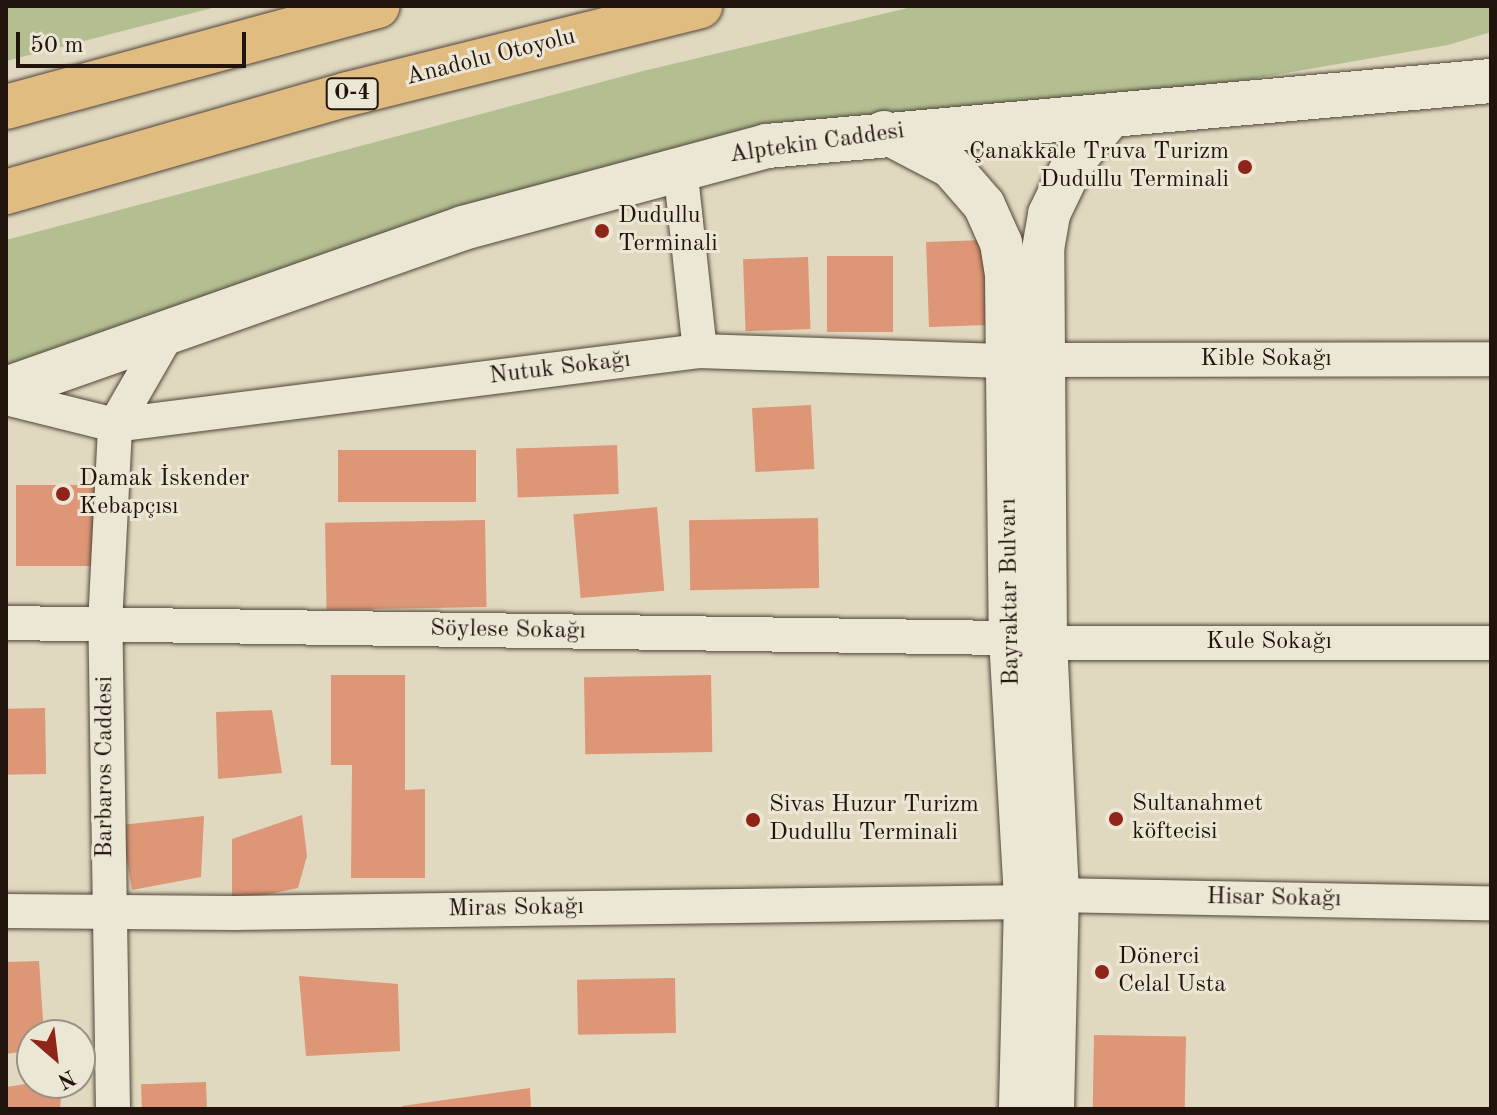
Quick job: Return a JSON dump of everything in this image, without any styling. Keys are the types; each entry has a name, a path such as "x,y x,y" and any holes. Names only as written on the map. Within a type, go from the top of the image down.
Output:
{"highway":[{"path":"6,107 378,6"},
{"name":"Anadolu Otoyolu","path":"6,192 348,94 700,6"}],"main road":[{"name":"Alptekin Caddesi","path":"6,389 463,228 767,146 884,132 1491,81"}],"street":[{"name":"Bayraktar Bulvarı","path":"1053,1109 1028,641 1025,361 1049,214 1075,160 1112,115"},
{"name":"Bayraktar Bulvarı","path":"884,132 951,167 984,205 1001,243 1025,361"},
{"path":"680,167 700,351"},
{"path":"6,398 115,425 169,331"},
{"name":"Nutuk Sokağı","path":"115,425 700,351 1025,361"},
{"name":"Kible Sokağı","path":"1025,361 1491,359"},
{"name":"Barbaros Caddesi","path":"113,1109 107,912 105,625 115,425"},
{"name":"Söylese Sokağı","path":"6,623 1028,641"},
{"name":"Kule Sokağı","path":"1028,641 1491,643"},
{"name":"Bayraktar Bulvarı","path":"1020,1109 1042,898"},
{"name":"Miras Sokağı","path":"6,911 1042,898"},
{"name":"Hisar Sokağı","path":"1042,898 1491,903"}],"green space":[{"path":"6,6 220,6 6,61"},
{"path":"916,6 1491,6 1491,32 1448,45 1210,86 927,110 260,277 6,365 6,240 643,71"}],"building":[{"path":"985,240 988,325 929,327 926,242"},
{"path":"827,256 893,256 893,332 827,332"},
{"path":"808,257 811,329 746,331 743,259"},
{"path":"811,405 814,469 755,472 752,408"},
{"path":"617,445 619,494 518,497 516,449"},
{"path":"338,450 476,450 476,502 338,502"},
{"path":"16,485 100,485 100,566 16,566"},
{"path":"657,507 664,591 581,598 573,514"},
{"path":"818,518 819,588 690,590 689,520"},
{"path":"485,520 487,607 327,610 325,523"},
{"path":"331,675 405,675 405,790 425,789 425,878 351,878 352,765 331,765"},
{"path":"711,675 712,752 585,754 584,677"},
{"path":"45,708 46,774 7,775 6,709"},
{"path":"272,710 282,773 218,779 216,712"},
{"path":"302,815 307,856 298,888 232,902 232,839"},
{"path":"204,816 201,877 132,890 121,825"},
{"path":"39,961 43,1019 16,1019 16,1052 6,1054 6,962"},
{"path":"299,976 398,984 400,1051 306,1056"},
{"path":"675,978 676,1033 578,1035 577,980"},
{"path":"1094,1035 1186,1037 1185,1109 1093,1109"},
{"path":"206,1082 207,1109 142,1109 141,1084"},
{"path":"16,1086 16,1099 61,1099 60,1109 6,1109 6,1087"},
{"path":"530,1088 531,1109 402,1109 402,1106"}],"place":[{"name":"Çanakkale Truva Turizm Dudullu Terminali","path":"1245,167"},
{"name":"Dudullu Terminali","path":"602,231"},
{"name":"Damak İskender Kebapçısı","path":"63,494"},
{"name":"Sultanahmet köftecisi","path":"1116,819"},
{"name":"Sivas Huzur Turizm Dudullu Terminali","path":"753,820"},
{"name":"Dönerci Celal Usta","path":"1102,972"}]}
